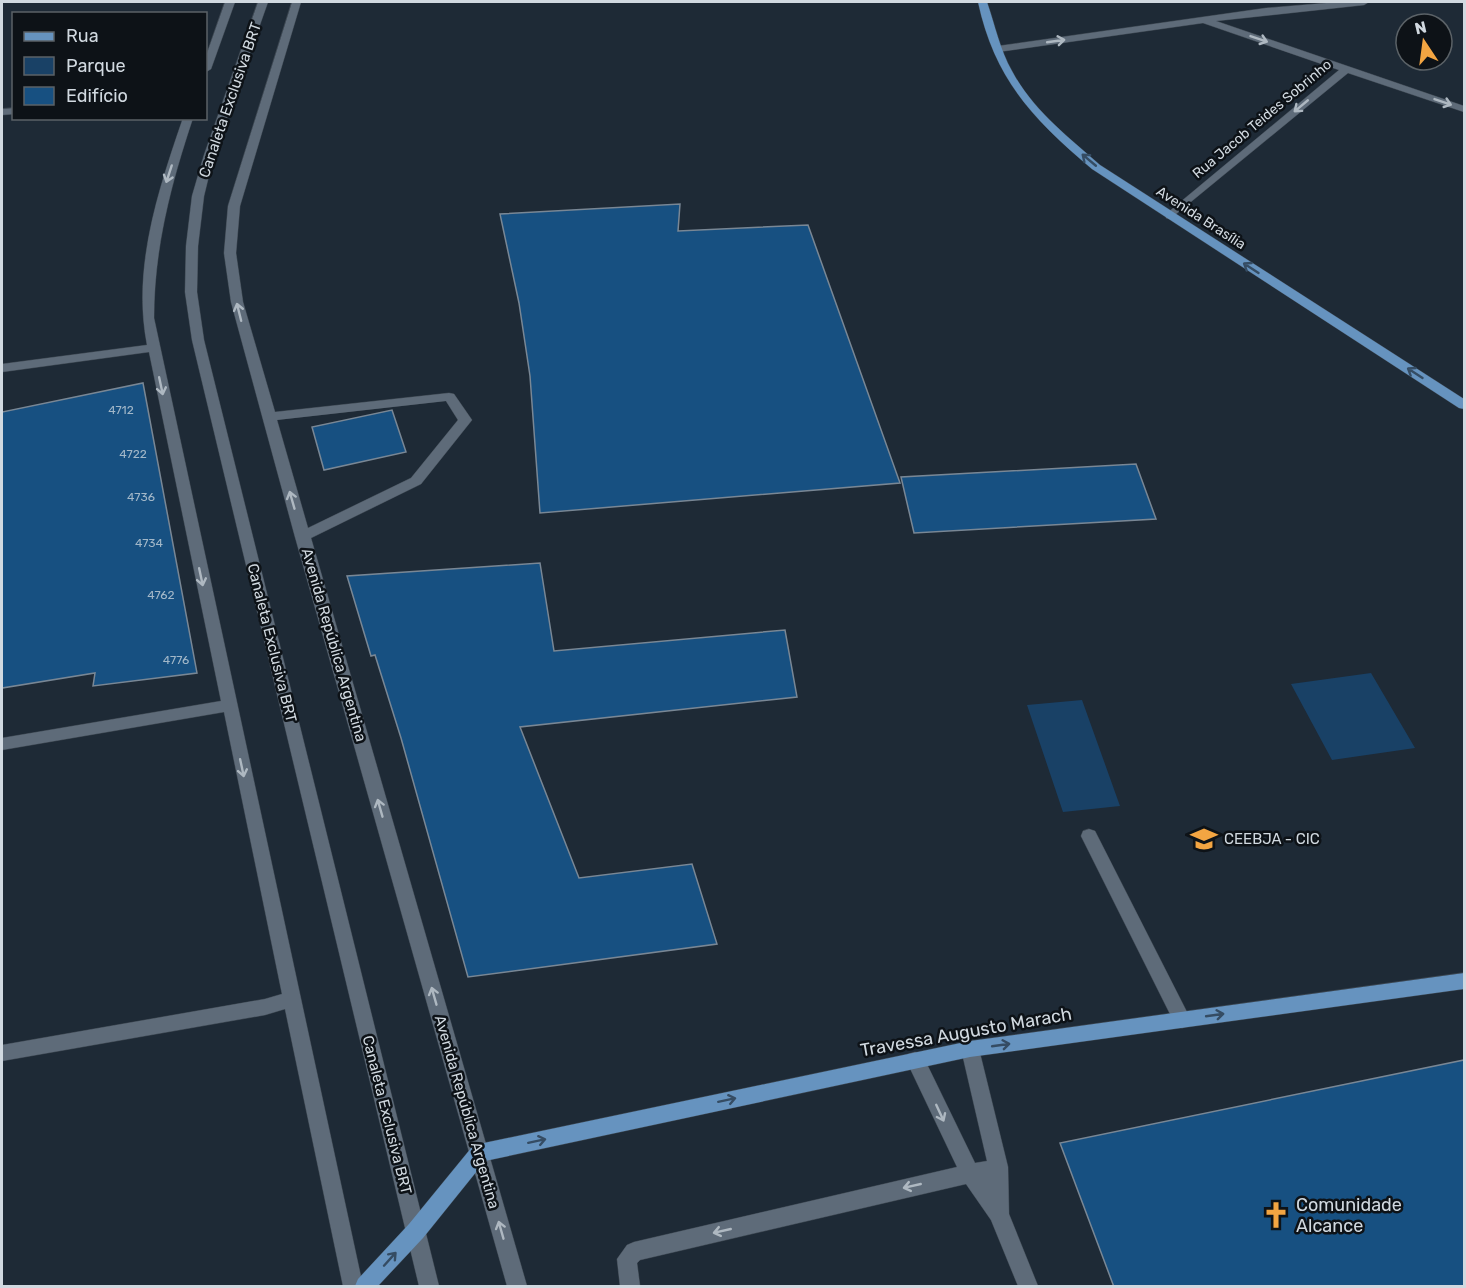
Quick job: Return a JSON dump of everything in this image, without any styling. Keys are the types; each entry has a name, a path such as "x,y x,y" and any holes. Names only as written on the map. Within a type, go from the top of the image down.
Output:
{"main road":[{"name":"Avenida Brasília","path":"982,2 1006,70 1020,93 1070,145 1096,167 1464,405"},
{"name":"Travessa Augusto Marach","path":"479,1153 970,1049 1464,981"},
{"path":"365,1287 416,1231 479,1153"}],"street":[{"path":"207,66 230,2"},
{"name":"Canaleta Exclusiva BRT","path":"264,2 209,154 198,196 192,246 191,292 201,351 429,1287"},
{"name":"Avenida República Argentina","path":"296,2 234,206 230,253 237,302 517,1287"},
{"path":"998,49 1204,20 1364,2"},
{"path":"1204,20 1464,110"},
{"name":"Rua Jacob Teides Sobrinho","path":"1170,216 1346,69"},
{"path":"187,120 167,178 152,244 147,280 148,318 353,1287"},
{"path":"2,368 153,348"},
{"path":"268,417 448,397 465,420 416,481 303,537"},
{"path":"2,744 229,705"},
{"path":"1089,836 1182,1020"},
{"path":"2,1053 265,1006 292,999"},
{"path":"970,1049 998,1167 999,1214"},
{"path":"915,1060 969,1172 999,1214 1028,1287"},
{"path":"630,1287 627,1259 634,1252 998,1167"}],"green space":[{"path":"1371,673 1415,748 1332,760 1291,684"},
{"path":"1082,700 1120,806 1063,812 1027,705"}],"building":[{"path":"680,204 678,231 808,225 900,483 540,513 530,376 519,303 500,214"},
{"path":"143,383 197,673 93,686 95,673 2,688 2,412"},
{"path":"392,410 406,452 324,470 312,427"},
{"path":"1136,464 1156,519 914,533 901,477"},
{"path":"540,563 554,651 785,630 797,697 520,727 579,878 692,864 717,944 468,977 401,738 375,655 371,656 347,576"},
{"name":"Comunidade Alcance","path":"1464,1060 1464,1287 1114,1287 1060,1143"}],"place":[{"name":"CEEBJA - CIC","path":"1204,839"},
{"name":"Comunidade Alcance","path":"1276,1215"}]}
